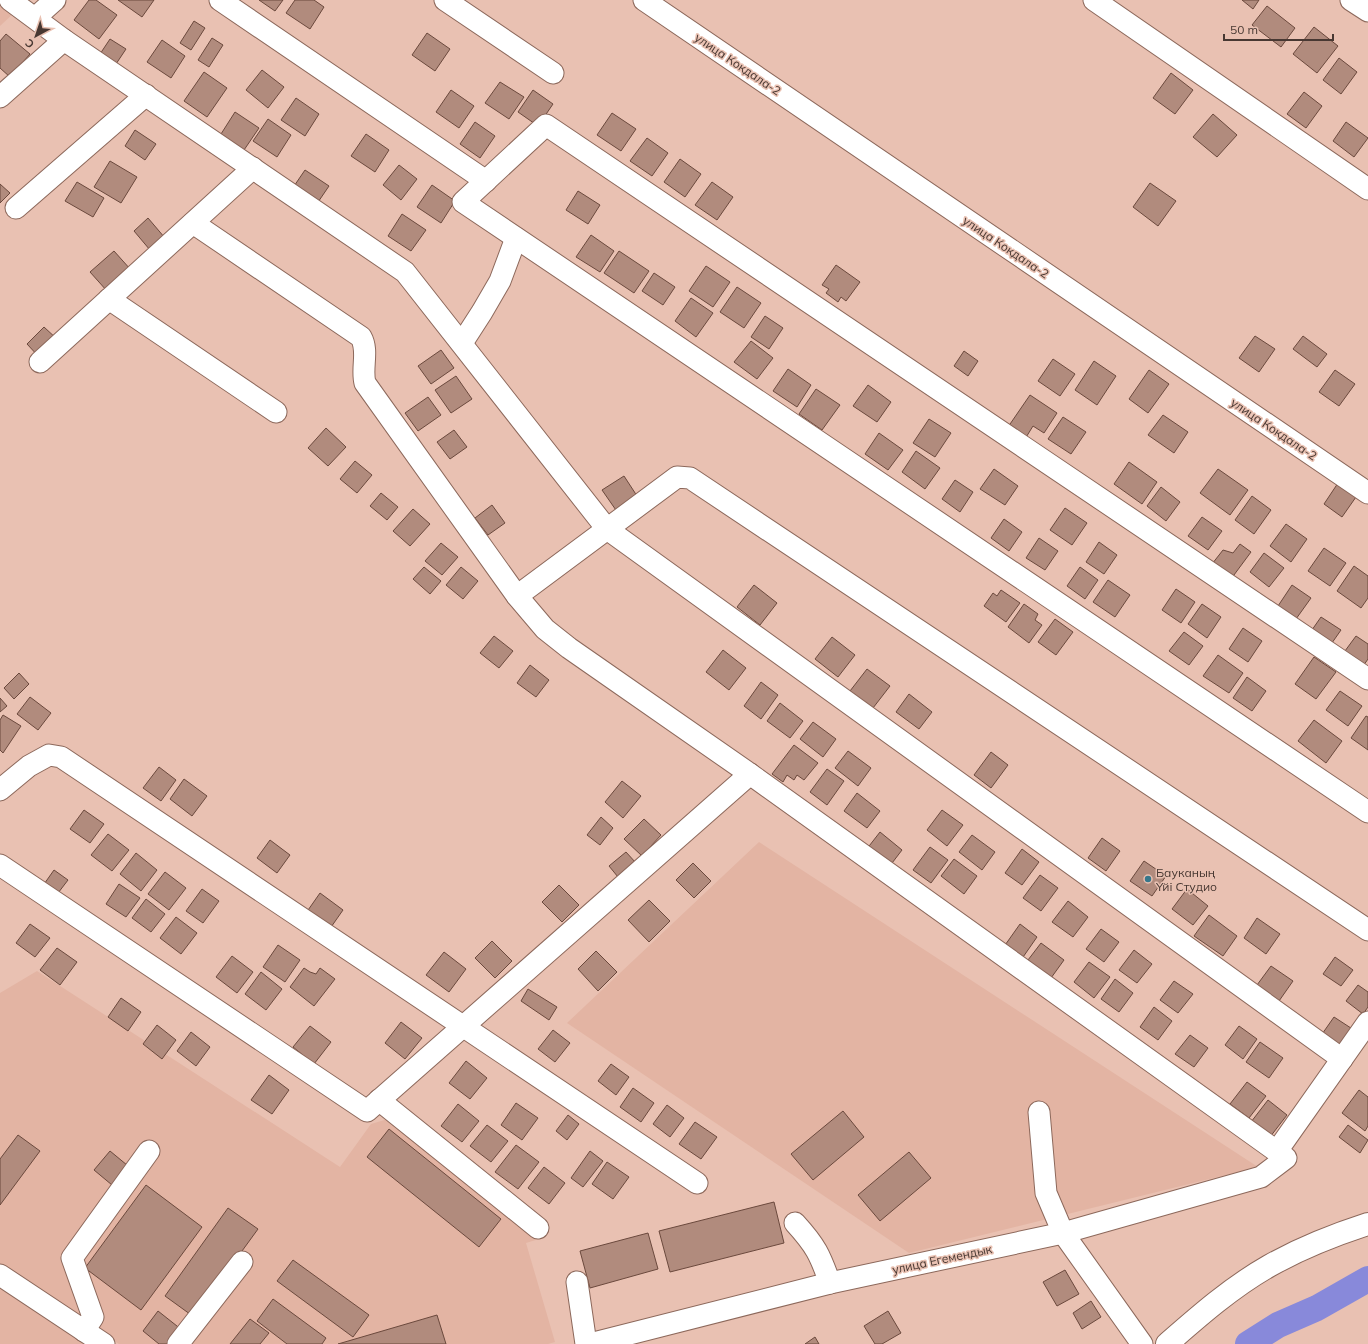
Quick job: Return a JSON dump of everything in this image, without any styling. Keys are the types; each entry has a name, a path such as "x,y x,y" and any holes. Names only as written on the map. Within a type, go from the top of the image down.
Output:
{"main road":[{"path":"1167,1344 1208,1309 1268,1267 1302,1249 1368,1224"}],"street":[{"path":"10,0 36,17 64,40 405,272 607,529 1342,1059"},
{"path":"36,17 55,0"},
{"path":"220,0 486,181"},
{"path":"445,0 553,73"},
{"name":"улица Кокдала-2","path":"644,0 1368,493"},
{"path":"1094,0 1368,189"},
{"path":"1351,0 1368,11"},
{"path":"0,97 64,40"},
{"path":"16,208 146,95"},
{"path":"1368,680 546,125 463,202 1368,812"},
{"path":"40,362 253,168"},
{"path":"193,223 361,337 365,345 362,373 365,384 517,596 545,629 569,648 750,774 1282,1155"},
{"path":"462,344 500,281 516,238"},
{"path":"109,299 276,412"},
{"path":"517,596 677,477 690,478 1368,930"},
{"path":"0,790 29,766 49,755 61,757 697,1183"},
{"path":"0,865 367,1111 750,774"},
{"name":"улица Егемендык","path":"590,1344 830,1283 1063,1233 1261,1177 1282,1155 1342,1059 1368,1022"},
{"path":"379,1100 538,1228"},
{"path":"1039,1112 1046,1193 1063,1233 1142,1344"},
{"path":"84,1331 93,1317 72,1258 150,1151"},
{"path":"795,1223 811,1240 820,1254 830,1283"},
{"path":"178,1344 242,1262"},
{"path":"0,1275 104,1344"},
{"path":"577,1282 586,1344"}],"shaded area":[{"path":"0,2 15,12 0,26"},
{"path":"759,842 1258,1167 909,1253 567,1023"},
{"path":"37,971 340,1167 371,1124 388,1119 539,1239 526,1243 555,1342 548,1344 119,1344 0,1265 0,993"},
{"path":"0,1280 93,1344 0,1344"}],"building":[{"path":"89,0 96,0 117,15 99,39 74,20"},
{"path":"118,0 154,0 142,17"},
{"path":"259,0 283,0 275,11"},
{"path":"295,0 314,0 324,7 310,29 286,13"},
{"path":"1242,0 1259,0 1253,9"},
{"path":"1267,6 1295,28 1281,47 1252,25"},
{"path":"194,21 205,28 191,50 180,43"},
{"path":"1314,27 1338,46 1317,73 1293,54"},
{"path":"427,33 450,49 435,71 412,55"},
{"path":"6,34 30,54 10,77 0,68 0,41"},
{"path":"212,38 223,45 209,67 198,60"},
{"path":"110,39 126,49 114,67 98,57"},
{"path":"162,40 185,56 171,78 147,62"},
{"path":"1339,58 1357,72 1341,94 1323,80"},
{"path":"262,70 284,87 268,108 246,90"},
{"path":"204,72 227,88 207,117 184,101"},
{"path":"1171,73 1193,90 1175,114 1153,98"},
{"path":"500,82 524,97 509,119 485,103"},
{"path":"451,90 474,106 459,128 436,112"},
{"path":"533,90 553,104 538,126 518,112"},
{"path":"1304,92 1322,106 1306,128 1287,114"},
{"path":"296,98 319,114 305,136 281,120"},
{"path":"235,112 259,128 244,150 221,134"},
{"path":"612,113 636,129 621,151 597,135"},
{"path":"1213,114 1237,135 1217,157 1193,137"},
{"path":"268,119 291,135 277,157 253,141"},
{"path":"475,122 495,136 480,158 460,144"},
{"path":"1346,122 1368,138 1354,157 1333,141"},
{"path":"135,130 156,144 145,160 125,146"},
{"path":"366,134 389,150 375,172 351,156"},
{"path":"647,138 668,153 652,176 630,161"},
{"path":"680,159 701,174 685,197 664,182"},
{"path":"110,161 137,177 121,203 94,187"},
{"path":"399,165 417,179 401,200 383,185"},
{"path":"305,170 329,186 314,208 290,192"},
{"path":"77,182 104,198 93,217 65,201"},
{"path":"712,182 733,197 717,220 695,205"},
{"path":"1150,183 1176,201 1158,226 1133,207"},
{"path":"0,184 10,193 0,203"},
{"path":"432,185 455,201 441,223 417,207"},
{"path":"578,191 600,205 588,224 566,210"},
{"path":"402,214 426,230 411,251 388,236"},
{"path":"148,218 165,238 150,250 134,231"},
{"path":"591,235 614,251 600,272 576,257"},
{"path":"114,251 131,270 107,291 90,272"},
{"path":"619,251 649,271 634,293 604,273"},
{"path":"836,265 860,282 846,301 841,297 838,302 826,293 829,289 822,285"},
{"path":"706,266 730,282 713,307 689,291"},
{"path":"654,273 675,287 663,305 642,291"},
{"path":"737,287 761,303 744,328 720,312"},
{"path":"691,298 713,313 696,337 675,321"},
{"path":"765,316 783,328 769,349 751,337"},
{"path":"44,327 58,340 40,358 27,344"},
{"path":"1255,336 1275,349 1259,372 1239,358"},
{"path":"1303,336 1327,354 1317,367 1293,349"},
{"path":"751,341 773,358 757,379 734,362"},
{"path":"441,350 454,368 431,384 418,366"},
{"path":"964,351 978,361 968,376 954,366"},
{"path":"1053,359 1075,374 1060,396 1038,381"},
{"path":"1094,361 1116,376 1097,405 1075,390"},
{"path":"788,369 811,385 797,407 773,391"},
{"path":"1149,370 1169,384 1148,413 1129,399"},
{"path":"1335,370 1355,384 1339,406 1319,392"},
{"path":"456,376 472,399 451,413 435,390"},
{"path":"868,385 891,402 877,422 853,406"},
{"path":"816,389 840,405 822,430 799,414"},
{"path":"1030,395 1057,413 1044,433 1033,426 1025,439 1008,427"},
{"path":"428,397 441,415 418,431 405,413"},
{"path":"1163,415 1188,432 1174,453 1148,435"},
{"path":"1063,417 1086,432 1071,454 1048,439"},
{"path":"929,419 951,433 935,457 913,443"},
{"path":"326,428 346,447 328,466 308,448"},
{"path":"454,430 467,447 450,459 437,442"},
{"path":"879,433 903,450 888,470 865,454"},
{"path":"916,451 940,468 925,489 902,472"},
{"path":"355,461 372,475 357,493 340,479"},
{"path":"1129,462 1157,482 1142,504 1114,484"},
{"path":"994,469 1018,486 1005,505 980,489"},
{"path":"1218,469 1248,490 1230,515 1200,493"},
{"path":"624,476 639,499 618,513 602,490"},
{"path":"955,480 973,492 960,512 942,499"},
{"path":"1338,483 1356,497 1342,517 1324,504"},
{"path":"1161,487 1180,502 1166,521 1147,506"},
{"path":"381,493 398,507 387,520 370,506"},
{"path":"1252,496 1271,510 1254,534 1235,520"},
{"path":"492,505 505,523 488,535 475,518"},
{"path":"1065,508 1087,523 1072,545 1050,530"},
{"path":"413,509 430,524 410,546 393,531"},
{"path":"1202,517 1222,531 1208,550 1188,536"},
{"path":"1004,519 1022,532 1009,551 991,538"},
{"path":"1286,524 1307,539 1291,562 1270,546"},
{"path":"1039,538 1058,551 1045,570 1026,558"},
{"path":"1099,542 1117,555 1104,574 1086,562"},
{"path":"441,543 458,557 442,575 425,561"},
{"path":"1240,544 1251,552 1231,579 1212,564 1223,550 1233,553"},
{"path":"1324,548 1346,563 1330,586 1308,571"},
{"path":"1264,553 1284,568 1269,587 1250,572"},
{"path":"1354,566 1368,576 1368,598 1361,608 1337,591"},
{"path":"424,567 441,581 430,594 413,579"},
{"path":"461,567 478,581 463,599 446,585"},
{"path":"1080,567 1098,580 1085,599 1067,586"},
{"path":"1108,580 1130,595 1115,617 1093,602"},
{"path":"754,585 777,603 760,625 737,607"},
{"path":"1292,585 1311,598 1296,619 1278,606"},
{"path":"1176,589 1195,602 1181,623 1162,610"},
{"path":"1001,590 1020,603 1006,622 984,606 993,593 997,596"},
{"path":"1024,604 1038,614 1035,620 1042,625 1029,643 1008,627"},
{"path":"1202,604 1221,617 1207,638 1188,624"},
{"path":"1321,617 1341,630 1327,650 1307,637"},
{"path":"1055,619 1073,632 1056,655 1038,642"},
{"path":"1243,628 1262,641 1248,662 1229,649"},
{"path":"1184,632 1203,646 1189,665 1169,651"},
{"path":"494,636 513,651 499,668 480,653"},
{"path":"1356,636 1368,644 1368,659 1361,669 1342,655"},
{"path":"832,637 855,655 838,677 815,659"},
{"path":"723,650 746,668 729,690 706,672"},
{"path":"1218,655 1243,673 1229,693 1203,676"},
{"path":"1314,657 1336,672 1316,699 1295,684"},
{"path":"530,665 549,680 536,697 517,683"},
{"path":"867,669 890,686 873,708 850,691"},
{"path":"19,673 29,684 14,699 4,688"},
{"path":"1247,677 1266,691 1252,711 1233,698"},
{"path":"761,682 778,695 761,719 744,706"},
{"path":"1340,691 1362,706 1348,726 1326,710"},
{"path":"909,694 932,712 919,729 896,712"},
{"path":"30,697 51,713 38,730 17,714"},
{"path":"0,698 7,706 0,712"},
{"path":"780,703 803,721 790,738 767,721"},
{"path":"3,715 21,726 3,753 0,750 0,720"},
{"path":"1366,716 1368,717 1368,750 1351,738"},
{"path":"1314,720 1342,741 1326,763 1298,741"},
{"path":"813,722 836,739 823,757 800,739"},
{"path":"794,745 818,763 804,780 797,775 794,780 787,775 783,782 772,774"},
{"path":"848,751 871,768 858,786 835,768"},
{"path":"991,752 1008,765 991,788 974,775"},
{"path":"159,767 176,780 161,801 143,788"},
{"path":"827,769 844,781 827,805 810,792"},
{"path":"184,779 207,796 192,816 170,799"},
{"path":"622,781 641,796 623,818 605,802"},
{"path":"857,793 880,811 867,828 844,811"},
{"path":"84,810 104,824 90,843 70,829"},
{"path":"942,810 963,825 947,846 927,830"},
{"path":"601,817 613,828 600,845 587,835"},
{"path":"644,819 661,835 642,856 624,839"},
{"path":"880,832 902,850 889,867 866,850"},
{"path":"108,834 129,850 112,871 91,855"},
{"path":"972,835 995,852 982,870 959,852"},
{"path":"1102,838 1120,851 1106,871 1088,858"},
{"path":"270,840 290,855 277,873 257,858"},
{"path":"930,847 948,860 931,883 913,870"},
{"path":"1022,849 1039,862 1022,885 1005,873"},
{"path":"626,852 636,863 618,877 609,866"},
{"path":"136,853 157,870 141,891 120,874"},
{"path":"954,859 977,876 964,894 941,876"},
{"name":"Бауканың Үйі Студио","path":"1144,861 1166,876 1152,896 1130,881"},
{"path":"693,863 711,881 694,898 676,880"},
{"path":"54,870 68,880 55,897 42,887"},
{"path":"165,872 186,888 169,910 148,894"},
{"path":"1040,875 1058,888 1041,911 1023,898"},
{"path":"119,884 140,898 126,917 106,904"},
{"path":"559,885 579,905 562,922 542,902"},
{"path":"202,889 219,901 203,923 186,911"},
{"path":"1187,889 1208,906 1193,925 1172,909"},
{"path":"320,893 343,910 329,930 306,913"},
{"path":"146,899 165,914 151,932 132,918"},
{"path":"649,900 670,921 649,942 628,920"},
{"path":"1068,901 1088,917 1073,937 1052,922"},
{"path":"1209,915 1237,936 1223,956 1194,936"},
{"path":"176,917 197,933 181,954 160,938"},
{"path":"1257,918 1280,934 1266,954 1244,938"},
{"path":"30,924 50,938 35,957 16,943"},
{"path":"1020,924 1037,937 1021,960 1003,948"},
{"path":"1101,929 1119,942 1104,962 1086,949"},
{"path":"492,941 512,961 495,978 475,958"},
{"path":"1041,943 1064,960 1051,978 1028,960"},
{"path":"278,945 300,960 285,982 263,967"},
{"path":"57,948 77,962 60,985 40,970"},
{"path":"1134,950 1152,964 1137,983 1119,970"},
{"path":"596,951 617,972 598,991 578,969"},
{"path":"444,952 466,969 449,992 426,975"},
{"path":"232,956 253,972 237,993 216,977"},
{"path":"1335,957 1353,970 1341,986 1323,974"},
{"path":"1089,962 1110,977 1094,998 1074,982"},
{"path":"1271,966 1293,981 1279,1001 1257,985"},
{"path":"304,968 316,974 320,968 335,979 314,1006 290,987"},
{"path":"261,972 282,989 266,1010 245,994"},
{"path":"1115,979 1133,993 1119,1012 1101,999"},
{"path":"1174,981 1193,994 1178,1013 1160,1000"},
{"path":"1358,985 1368,992 1368,1007 1363,1014 1346,1001"},
{"path":"528,989 557,1007 549,1020 521,1001"},
{"path":"121,998 141,1012 128,1031 108,1017"},
{"path":"1154,1007 1172,1021 1158,1040 1140,1027"},
{"path":"1334,1017 1357,1032 1343,1052 1320,1037"},
{"path":"401,1022 422,1038 405,1059 385,1043"},
{"path":"157,1025 176,1040 162,1059 143,1044"},
{"path":"310,1026 331,1042 314,1064 293,1047"},
{"path":"1239,1026 1257,1039 1243,1059 1225,1045"},
{"path":"553,1030 570,1043 555,1062 538,1049"},
{"path":"191,1032 210,1047 196,1066 177,1051"},
{"path":"1190,1035 1208,1048 1194,1067 1175,1054"},
{"path":"1260,1042 1283,1058 1269,1078 1246,1062"},
{"path":"466,1061 487,1078 470,1099 449,1083"},
{"path":"611,1064 629,1077 616,1095 598,1081"},
{"path":"269,1075 289,1090 272,1114 251,1100"},
{"path":"1247,1082 1266,1096 1249,1118 1230,1104"},
{"path":"633,1088 654,1103 641,1122 620,1107"},
{"path":"1359,1090 1368,1097 1368,1126 1365,1131 1342,1113"},
{"path":"1268,1100 1287,1115 1270,1137 1251,1122"},
{"path":"516,1103 538,1118 522,1140 501,1125"},
{"path":"458,1104 479,1121 462,1142 441,1126"},
{"path":"667,1105 684,1118 670,1137 653,1124"},
{"path":"843,1111 864,1137 813,1180 791,1154"},
{"path":"568,1115 579,1124 567,1140 556,1131"},
{"path":"695,1122 717,1137 701,1159 679,1144"},
{"path":"487,1125 508,1141 491,1162 470,1146"},
{"path":"1348,1125 1368,1140 1360,1153 1339,1137"},
{"path":"389,1129 501,1219 479,1247 367,1157"},
{"path":"18,1135 40,1151 0,1205 0,1159"},
{"path":"516,1145 539,1162 518,1189 495,1172"},
{"path":"110,1151 133,1170 118,1190 94,1170"},
{"path":"590,1151 603,1161 583,1187 571,1178"},
{"path":"909,1152 931,1178 880,1221 858,1195"},
{"path":"607,1162 629,1177 613,1199 592,1184"},
{"path":"544,1167 565,1183 549,1204 528,1188"},
{"path":"146,1185 202,1227 141,1310 85,1268"},
{"path":"774,1202 784,1243 670,1272 659,1231"},
{"path":"228,1208 258,1229 194,1317 165,1296"},
{"path":"648,1233 658,1269 590,1288 580,1251"},
{"path":"293,1260 369,1315 353,1337 277,1281"},
{"path":"1065,1270 1079,1294 1057,1306 1043,1282"},
{"path":"273,1299 326,1338 322,1344 287,1344 257,1321"},
{"path":"1091,1301 1101,1317 1082,1329 1073,1313"},
{"path":"158,1311 182,1330 171,1344 159,1344 143,1331"},
{"path":"888,1311 901,1333 882,1344 875,1344 864,1326"},
{"path":"437,1315 446,1344 338,1344"},
{"path":"250,1319 269,1333 260,1344 230,1344"},
{"path":"815,1337 819,1344 805,1344"}],"waterway":[{"path":"1248,1344 1278,1325 1317,1308 1368,1279"}],"place":[{"name":"Бауканың Үйі Студио","path":"1148,879"}]}
